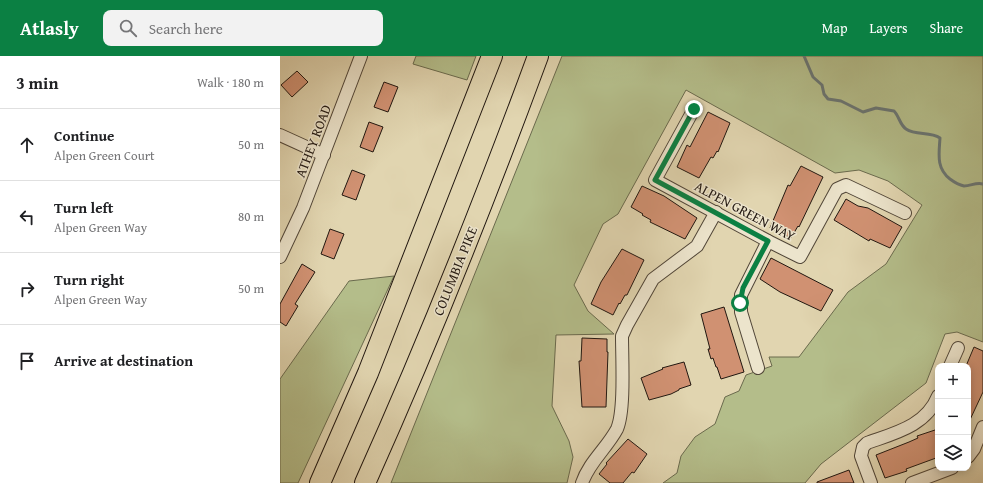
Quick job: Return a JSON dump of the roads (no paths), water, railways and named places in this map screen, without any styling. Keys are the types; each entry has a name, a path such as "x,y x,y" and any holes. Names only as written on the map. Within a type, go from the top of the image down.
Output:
{"highway":[{"path":"320,483 368,373 492,56"},
{"name":"COLUMBIA PIKE","path":"365,483 403,398 496,169 538,56"}],"street":[{"name":"ATHEY ROAD","path":"280,257 283,241 303,208 362,56"},
{"name":"ALPEN GREEN WAY","path":"694,109 655,180 800,257 837,189 846,184 905,213"},
{"path":"280,135 324,155"},
{"path":"582,483 590,465 612,437 621,416 622,336 627,325 653,279 697,246 716,212"},
{"path":"758,368 741,312 741,295 768,241"},
{"path":"951,363 958,348"},
{"path":"871,483 861,456 863,447 867,443 918,423 935,404 937,399"},
{"path":"971,453 983,427"},
{"path":"912,483 944,471"}],"waterway":[{"path":"804,56 813,77 822,85 824,94 828,99 841,101 863,112 876,108 894,111 906,129 940,138 940,165 942,170 950,179 964,186 978,183 983,184"}]}
